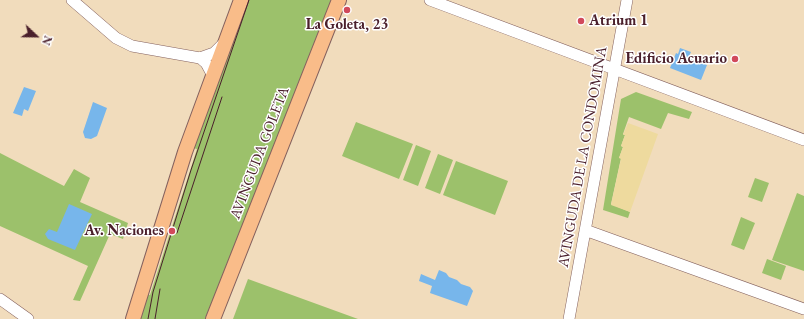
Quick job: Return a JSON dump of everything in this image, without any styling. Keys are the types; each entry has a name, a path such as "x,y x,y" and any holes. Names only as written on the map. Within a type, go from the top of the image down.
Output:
{"main road":[{"path":"132,319 185,152 241,0"},
{"name":"AVINGUDA GOLETA","path":"213,319 339,0"}],"street":[{"path":"72,0 116,38 132,46 200,58 214,53 225,42"},
{"path":"430,0 804,140"},
{"name":"AVINGUDA DE LA CONDOMINA","path":"569,319 627,0"},
{"path":"200,58 206,63 213,76"},
{"path":"585,230 804,309"},
{"path":"0,299 28,319"}],"green space":[{"path":"244,0 331,0 205,319 139,319 146,294 150,295 197,149 193,148"},
{"path":"636,92 692,112 689,119 668,113 661,129 629,117 623,134 625,135 621,146 623,147 619,158 621,158 611,204 630,212 628,218 603,210 621,99"},
{"path":"356,122 413,144 399,179 342,156"},
{"path":"416,145 431,151 418,186 403,180"},
{"path":"0,153 64,186 74,169 90,178 80,202 128,223 123,239 110,234 80,301 73,300 88,266 0,226"},
{"path":"438,154 453,160 440,194 425,188"},
{"path":"456,161 508,181 495,215 443,195"},
{"path":"755,178 769,183 762,202 748,197"},
{"path":"797,193 804,196 804,271 772,260"},
{"path":"741,217 755,223 744,250 731,245"},
{"path":"767,259 786,266 781,280 762,273"},
{"path":"248,279 358,319 233,319"}],"sand":[{"path":"628,123 658,134 630,212 611,205 621,159 619,158 623,147 621,146 625,135 623,135"}],"water":[{"path":"680,48 691,52 688,58 707,65 701,80 670,68 676,53 678,54"},
{"path":"24,87 36,91 28,111 24,109 22,116 13,113"},
{"path":"93,102 107,108 97,136 91,139 85,138 83,132"},
{"path":"69,204 92,214 75,250 48,239 45,234 49,229 57,232"},
{"path":"439,270 446,273 449,277 457,280 461,284 470,287 473,291 467,306 430,293 432,286 419,281 421,274 435,280"}],"tram line":[{"path":"148,319 153,292 191,170 249,0"},
{"path":"177,233 222,97"},
{"path":"155,319 160,289"}],"place":[{"name":"La Goleta, 23","path":"347,10"},
{"name":"Atrium 1","path":"581,21"},
{"name":"Edificio Acuario","path":"735,59"},
{"name":"Av. Naciones","path":"172,231"}]}
